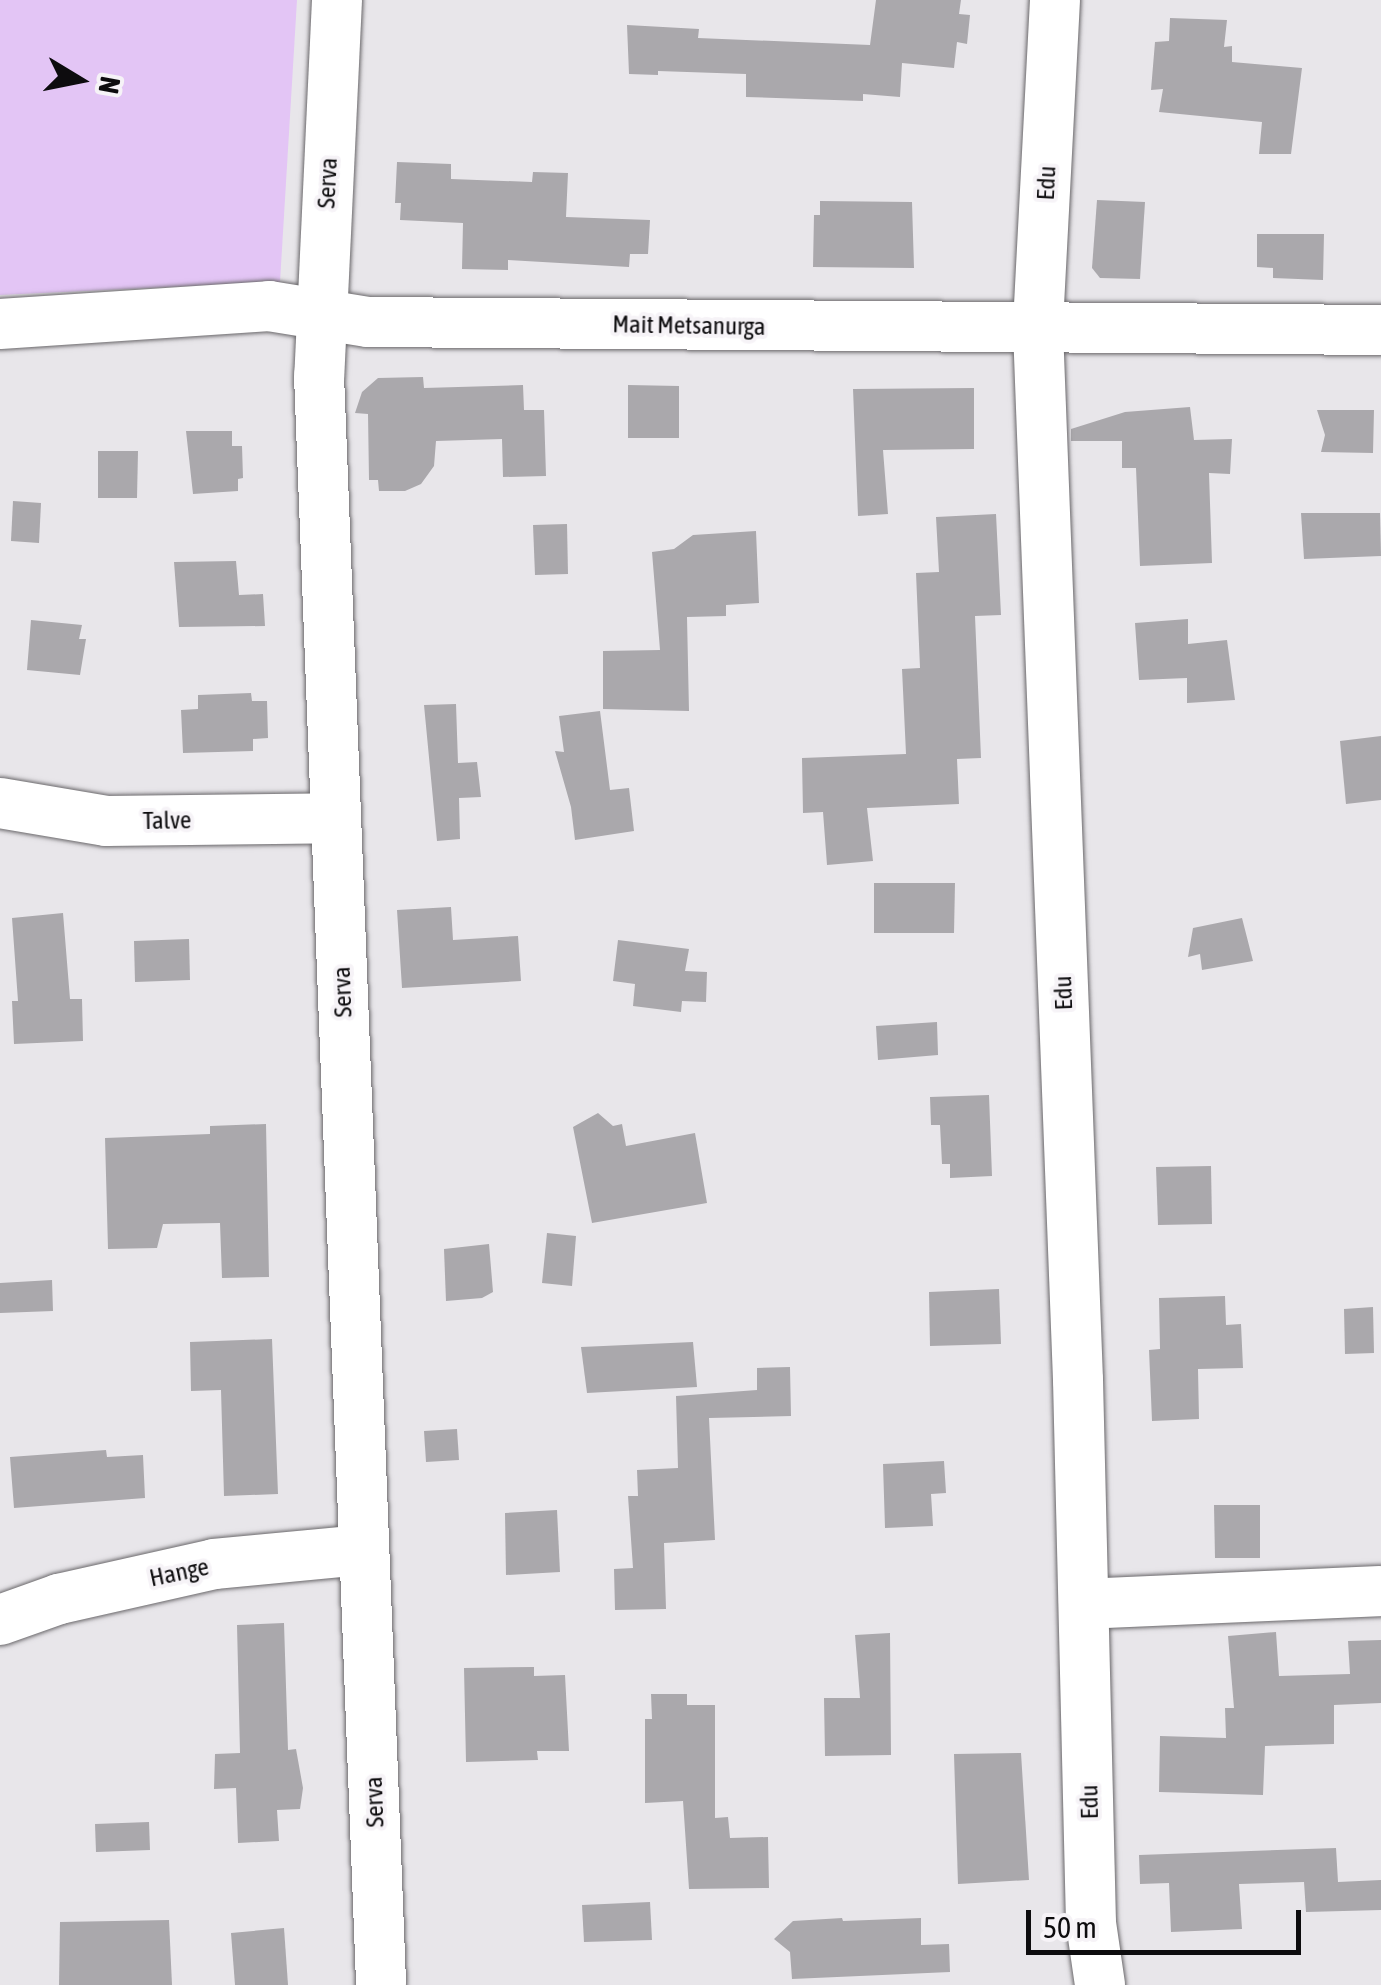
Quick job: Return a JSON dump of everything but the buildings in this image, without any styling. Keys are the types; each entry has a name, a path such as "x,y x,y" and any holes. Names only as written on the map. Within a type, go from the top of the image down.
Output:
{"street":[{"name":"Serva","path":"337,0 319,376 382,1985"},
{"name":"Edu","path":"1055,0 1038,329 1084,1604 1091,1922 1100,1985"},
{"name":"Mait Metsanurga","path":"0,324 270,306 368,322 1381,330"},
{"name":"Talve","path":"0,803 106,821 336,818"},
{"name":"Hange","path":"0,1620 59,1599 214,1564 363,1550"},
{"path":"1084,1604 1381,1591"}],"shaded area":[{"path":"0,0 297,0 280,282 0,295"}]}
